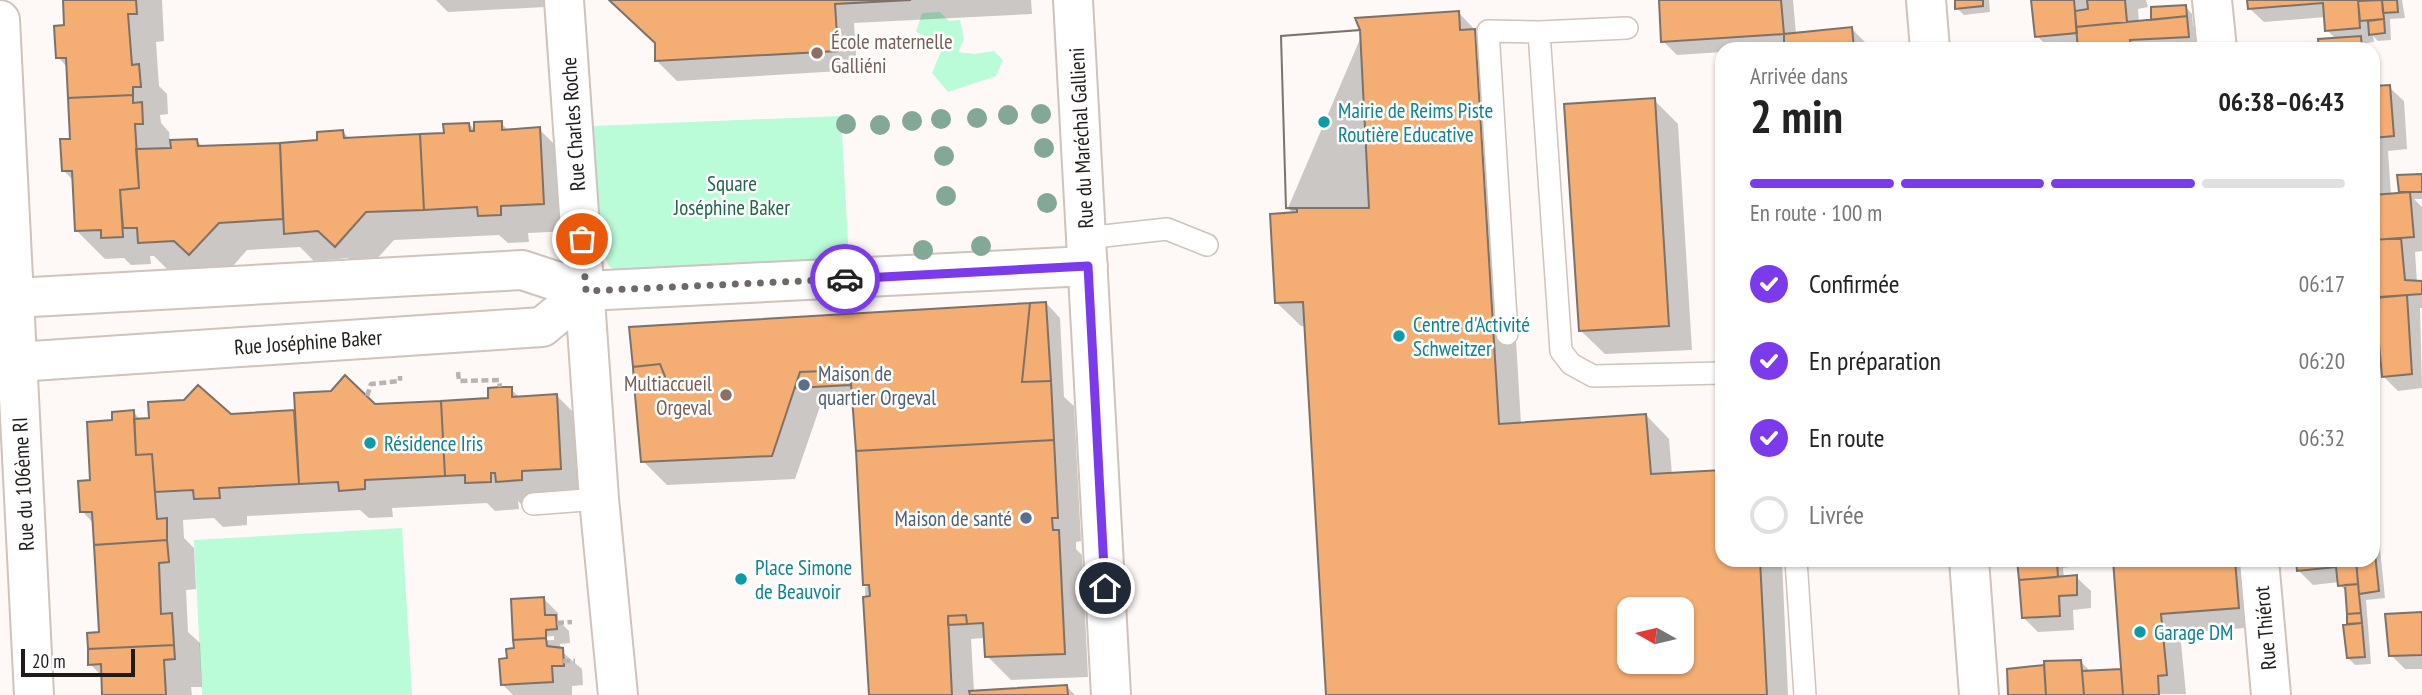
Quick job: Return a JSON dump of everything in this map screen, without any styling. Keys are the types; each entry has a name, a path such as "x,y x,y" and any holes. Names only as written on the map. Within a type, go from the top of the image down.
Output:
{"street":[{"name":"Rue Charles Roche","path":"564,0 599,499 618,695"},
{"name":"Rue du Maréchal Gallieni","path":"1073,0 1111,695"},
{"path":"1926,0 1929,42"},
{"path":"2212,0 2216,42"},
{"name":"Rue du 106ème RI","path":"0,20 34,695"},
{"path":"14,298 522,270 586,291 1087,252"},
{"name":"Rue Joséphine Baker","path":"17,362 542,327 586,291"},
{"path":"1970,567 1979,695"},
{"name":"Rue Thiérot","path":"2260,567 2271,695"}],"lane":[{"path":"1507,334 1488,31 1539,32 1627,28"},
{"path":"1539,32 1562,351 1570,364 1593,376 1715,373"},
{"path":"1087,252 1167,229 1207,245"},
{"path":"533,504 599,499"},
{"path":"1796,567 1805,695"}],"path":[{"path":"459,381 499,380 500,387"},
{"path":"367,396 371,384 400,381"}],"green space":[{"path":"940,12 949,21 960,20 964,39 958,52 974,54 994,51 1003,60 996,76 948,92 932,73 944,44 916,32 922,13"},
{"name":"Square Joséphine Baker","path":"841,116 849,260 616,271 609,266 599,243 592,126"},
{"path":"402,528 412,695 202,695 194,540"}],"building":[{"path":"63,0 136,0 137,14 128,14 132,65 139,64 141,87 133,87 133,95 68,98 66,58 56,58 54,26 64,25"},
{"path":"609,0 911,0 835,4 838,51 655,61 655,43"},
{"path":"1659,0 1781,0 1784,34 1661,42"},
{"path":"1955,0 1983,0 1983,6 1955,9"},
{"path":"2031,0 2074,0 2077,33 2035,37"},
{"path":"2087,0 2125,0 2127,22 2076,27 2075,11 2088,9"},
{"path":"2247,0 2358,0 2360,28 2325,31 2323,3 2248,9"},
{"path":"2382,0 2384,19 2360,21 2358,1"},
{"path":"2382,0 2397,0 2398,12 2383,13"},
{"path":"2186,5 2187,16 2151,20 2151,7"},
{"name":"Centre d'Activité Schweitzer","path":"1459,11 1460,30 1475,29 1499,424 1646,414 1651,474 1715,470 1715,567 1760,567 1767,695 1326,695 1303,302 1275,303 1270,214 1297,212 1297,209 1286,208 1281,36 1360,30 1355,18"},
{"path":"2187,16 2189,37 2130,42 2077,42 2076,27"},
{"path":"2384,19 2385,33 2369,35 2368,21"},
{"path":"1852,27 1853,42 1784,42 1784,34"},
{"name":"Mairie de Reims Piste Routière Educative","path":"1360,30 1369,208 1286,208 1281,36"},
{"path":"2361,36 2361,42 2318,42 2318,39"},
{"path":"2390,85 2394,136 2380,137 2380,86"},
{"path":"133,95 133,103 142,102 143,124 135,124 139,188 120,190 123,237 101,238 101,230 75,231 72,171 62,171 60,139 70,139 68,98"},
{"path":"1655,98 1669,326 1579,331 1564,104"},
{"path":"502,121 502,130 540,127 544,204 501,206 501,215 478,216 477,207 424,210 420,134 444,133 443,124 469,123 470,131 474,131 474,122"},
{"path":"343,130 344,138 420,134 424,210 366,212 335,247 318,231 284,234 280,143 317,140 317,132"},
{"path":"197,139 198,146 280,143 283,219 219,223 189,255 174,241 138,243 137,228 123,228 120,190 139,188 136,149 171,148 170,140"},
{"path":"2422,174 2422,192 2399,192 2397,175"},
{"path":"2410,192 2414,237 2380,239 2380,194"},
{"path":"2401,238 2405,280 2422,281 2422,294 2380,297 2380,240"},
{"path":"2407,295 2412,374 2382,377 2380,298"},
{"path":"1046,302 1051,381 1022,382 1030,303"},
{"path":"1030,303 1022,382 1051,381 1054,440 856,451 850,370 800,372 772,456 641,462 634,384 654,385 666,379 660,364 633,367 629,327"},
{"path":"660,364 666,379 654,385 634,384 633,367"},
{"path":"850,370 851,385 795,388 800,372"},
{"name":"Résidence Iris","path":"345,375 375,404 441,401 445,476 365,480 365,489 339,491 338,482 299,484 294,393 331,391"},
{"path":"198,385 231,414 294,410 299,484 219,488 220,498 194,499 193,490 155,492 152,454 136,455 134,419 149,418 148,402 184,400"},
{"name":"Résidence Iris","path":"512,387 512,397 557,394 561,469 522,471 522,480 496,482 495,473 491,473 491,482 465,483 465,475 445,476 441,401 488,398 488,388"},
{"path":"134,410 136,455 152,454 157,519 167,518 167,540 94,545 92,512 80,512 78,481 90,480 87,422 112,420 112,412"},
{"path":"1054,440 1058,518 1052,518 1053,530 1059,530 1065,654 985,657 983,623 967,624 966,615 948,616 952,695 869,695 863,597 870,596 869,585 863,585 856,451"},
{"path":"167,540 169,562 159,563 161,614 172,613 174,645 88,649 87,633 99,632 94,545"},
{"path":"2018,567 2057,567 2058,577 2019,580"},
{"name":"Garage DM","path":"2114,567 2236,567 2239,608 2161,614 2167,675 2158,676 2159,695 2123,695"},
{"path":"2297,567 2336,567 2297,571"},
{"path":"2336,567 2357,567 2358,584 2338,586"},
{"path":"2357,567 2376,567 2379,591 2359,594"},
{"path":"2077,575 2077,595 2059,596 2060,616 2022,618 2019,580"},
{"path":"2358,584 2361,613 2347,614 2345,585"},
{"path":"544,597 545,615 556,615 557,629 546,630 546,638 513,640 511,599"},
{"path":"2422,612 2422,655 2389,656 2385,614"},
{"path":"2361,613 2362,623 2347,624 2347,614"},
{"path":"966,615 967,624 948,625 948,616"},
{"path":"2362,623 2365,657 2347,658 2343,625"},
{"path":"546,638 547,646 563,648 564,666 552,666 553,682 501,685 499,659 507,658 506,649 514,648 513,640"},
{"path":"174,645 175,659 164,660 166,695 102,695 101,664 88,665 88,649"},
{"path":"2081,660 2084,695 2046,695 2044,661"},
{"path":"2044,665 2046,695 2008,695 2007,669"},
{"path":"2121,669 2123,695 2084,695 2082,671"},
{"path":"1067,685 1068,695 970,695 969,691"}],"way so far":[{"path":"582,239 586,291 845,279"}],"place":[{"name":"École maternelle Galliéni","path":"817,53"},
{"name":"Mairie de Reims Piste Routière Educative","path":"1324,122"},
{"name":"Centre d'Activité Schweitzer","path":"1399,336"},
{"name":"Maison de quartier Orgeval","path":"804,385"},
{"name":"Multiaccueil Orgeval","path":"726,395"},
{"name":"Résidence Iris","path":"370,443"},
{"name":"Maison de santé","path":"1026,518"},
{"name":"Place Simone de Beauvoir","path":"741,579"},
{"name":"Garage DM","path":"2140,632"}],"route":[{"path":"845,279 1088,266 1105,588"}]}
